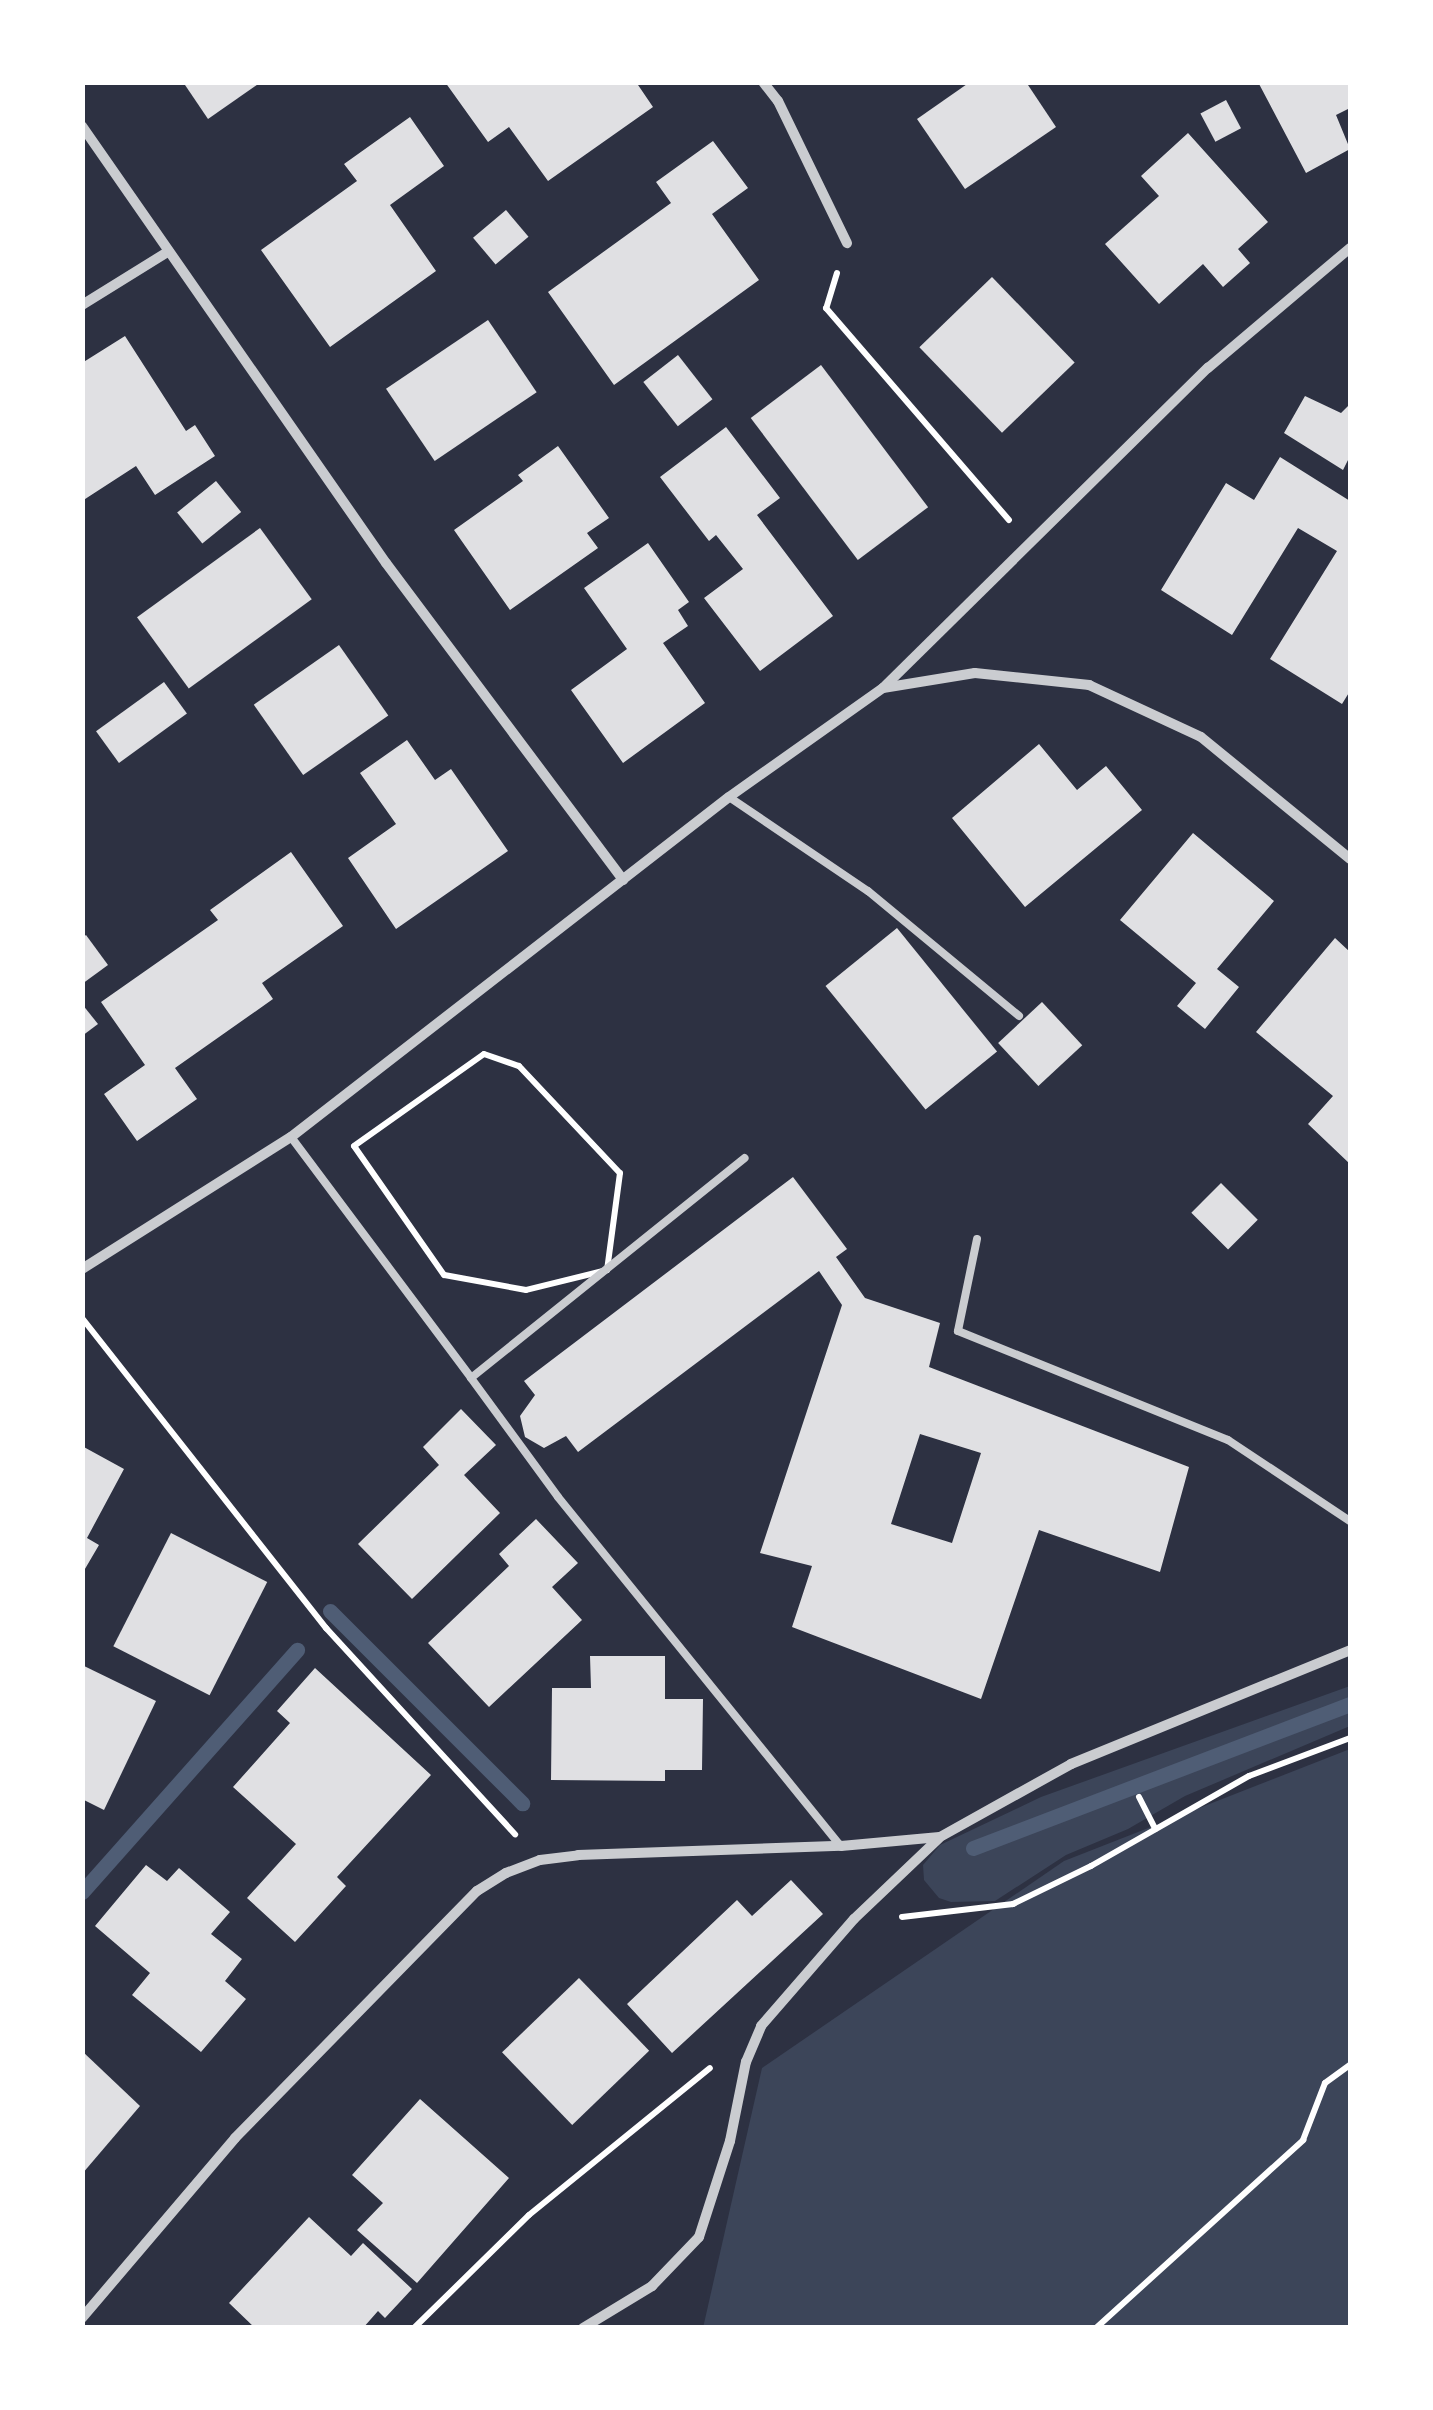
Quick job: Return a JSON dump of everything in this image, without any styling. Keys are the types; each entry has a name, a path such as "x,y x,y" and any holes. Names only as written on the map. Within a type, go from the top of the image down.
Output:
{"street":[{"path":"763,82 778,101 847,243"},
{"path":"82,126 386,563 623,880"},
{"path":"82,1270 291,1137 730,797 883,688 1208,368 1350,248"},
{"path":"82,306 169,251"},
{"path":"883,688 975,672 1090,684 1201,737 1350,859"},
{"path":"583,2328 652,2286 699,2237 730,2140 746,2062 761,2026 854,1919 940,1838 1072,1764 1350,1650"},
{"path":"82,2318 235,2138 477,1890 540,1860 578,1855 841,1846 940,1838"}],"lane":[{"path":"730,797 868,891 1019,1016"},
{"path":"291,1137 558,1496 841,1846"},
{"path":"471,1378 745,1158"},
{"path":"977,1238 958,1332 1228,1440 1350,1521"}],"path":[{"path":"847,243 826,308 1030,544"},
{"path":"484,1054 518,1066 620,1173 608,1270 526,1290 444,1274 354,1146 484,1054"},
{"path":"82,1318 326,1628 540,1860"},
{"path":"854,1919 928,1917 1013,1904 1248,1776 1350,1738"},
{"path":"1139,1798 1155,1829"},
{"path":"414,2328 529,2215 761,2026"},
{"path":"1096,2328 1302,2140 1325,2083 1350,2065"}],"shaded area":[{"path":"1350,1686 1350,1726 1185,1796 1128,1829 1066,1855 995,1901 951,1902 939,1898 924,1880 923,1865 940,1845 1041,1797"},
{"path":"1350,1749 1350,2327 703,2328 762,2068 1064,1861"}],"building":[{"path":"183,82 261,82 208,119"},
{"path":"445,82 636,82 653,107 548,181 509,127 488,142"},
{"path":"970,82 1026,82 1056,127 965,189 917,119"},
{"path":"1258,82 1350,82 1350,108 1336,115 1350,149 1306,173"},
{"path":"1226,100 1241,128 1215,142 1200,114"},
{"path":"410,117 444,166 390,205 436,271 330,347 261,250 357,181 344,164"},
{"path":"1188,133 1268,222 1238,249 1250,263 1223,287 1203,264 1159,304 1105,244 1159,196 1141,176"},
{"path":"713,141 748,188 712,214 759,280 614,385 548,292 671,203 656,182"},
{"path":"506,210 528,237 496,264 473,238"},
{"path":"992,277 1075,363 1002,433 919,347"},
{"path":"488,320 537,392 435,461 386,389"},
{"path":"125,336 186,431 195,425 215,456 155,495 136,466 82,501 82,363"},
{"path":"678,355 712,399 678,426 643,382"},
{"path":"821,365 928,507 858,560 751,418"},
{"path":"1305,396 1341,413 1350,404 1350,456 1343,470 1284,433"},
{"path":"726,427 780,498 757,515 833,616 760,671 704,598 743,569 716,535 709,541 660,477"},
{"path":"558,446 609,518 587,533 598,548 510,610 454,530 523,481 518,475"},
{"path":"1280,457 1350,501 1350,691 1342,704 1270,659 1337,551 1298,528 1232,635 1161,590 1226,483 1254,500"},
{"path":"216,481 241,512 202,544 177,512"},
{"path":"260,528 312,599 189,689 137,617"},
{"path":"648,543 689,602 678,610 688,626 663,643 705,703 623,763 571,690 627,649 584,588"},
{"path":"339,645 388,715 303,775 254,705"},
{"path":"164,682 187,714 119,763 96,731"},
{"path":"407,740 435,780 451,769 508,851 396,929 348,858 396,824 360,773"},
{"path":"1039,744 1077,790 1106,766 1142,810 1025,907 952,818"},
{"path":"1193,833 1274,901 1217,969 1239,987 1205,1029 1177,1006 1196,983 1120,920"},
{"path":"291,852 343,926 262,983 273,999 175,1068 197,1099 137,1141 104,1094 145,1065 101,1002 218,920 210,910"},
{"path":"897,928 997,1052 926,1109 826,986"},
{"path":"86,935 108,965 82,984 82,938"},
{"path":"1335,938 1350,952 1350,1164 1308,1124 1333,1096 1256,1032"},
{"path":"1042,1002 1082,1045 1038,1086 998,1043"},
{"path":"82,1004 98,1024 82,1036"},
{"path":"793,1177 847,1249 836,1257 865,1298 940,1323 929,1367 1189,1467 1160,1572 1039,1530 981,1699 792,1627 812,1566 760,1553 842,1305 819,1271 578,1452 566,1436 544,1448 525,1437 520,1416 535,1395 524,1381","holes":["920,1434 981,1453 952,1543 891,1524"]},
{"path":"1221,1183 1258,1220 1228,1249 1191,1213"},
{"path":"461,1409 496,1445 464,1475 500,1513 412,1599 358,1544 439,1465 423,1447"},
{"path":"82,1446 124,1469 87,1538 99,1545 82,1574"},
{"path":"536,1519 578,1563 552,1587 582,1620 489,1707 428,1643 509,1566 499,1554"},
{"path":"171,1533 267,1582 210,1695 113,1646"},
{"path":"590,1656 665,1656 665,1699 703,1699 702,1770 665,1770 665,1781 551,1780 552,1688 591,1688"},
{"path":"82,1665 156,1701 104,1810 82,1799"},
{"path":"315,1668 431,1775 337,1877 346,1886 295,1942 247,1898 296,1844 233,1787 290,1723 277,1711"},
{"path":"146,1865 167,1881 179,1868 230,1912 211,1934 242,1959 225,1981 246,1999 201,2052 132,1995 150,1973 95,1926"},
{"path":"791,1880 823,1914 672,2053 627,2004 737,1900 752,1916"},
{"path":"579,1978 649,2051 572,2125 502,2052"},
{"path":"82,2051 140,2106 82,2174"},
{"path":"420,2099 509,2178 417,2283 357,2230 383,2203 352,2175"},
{"path":"309,2217 351,2256 363,2243 412,2289 385,2318 378,2311 363,2328 255,2328 229,2303"}],"waterway":[{"path":"330,1611 522,1803"},
{"path":"82,1892 297,1650"},
{"path":"973,1848 1350,1704"}]}
